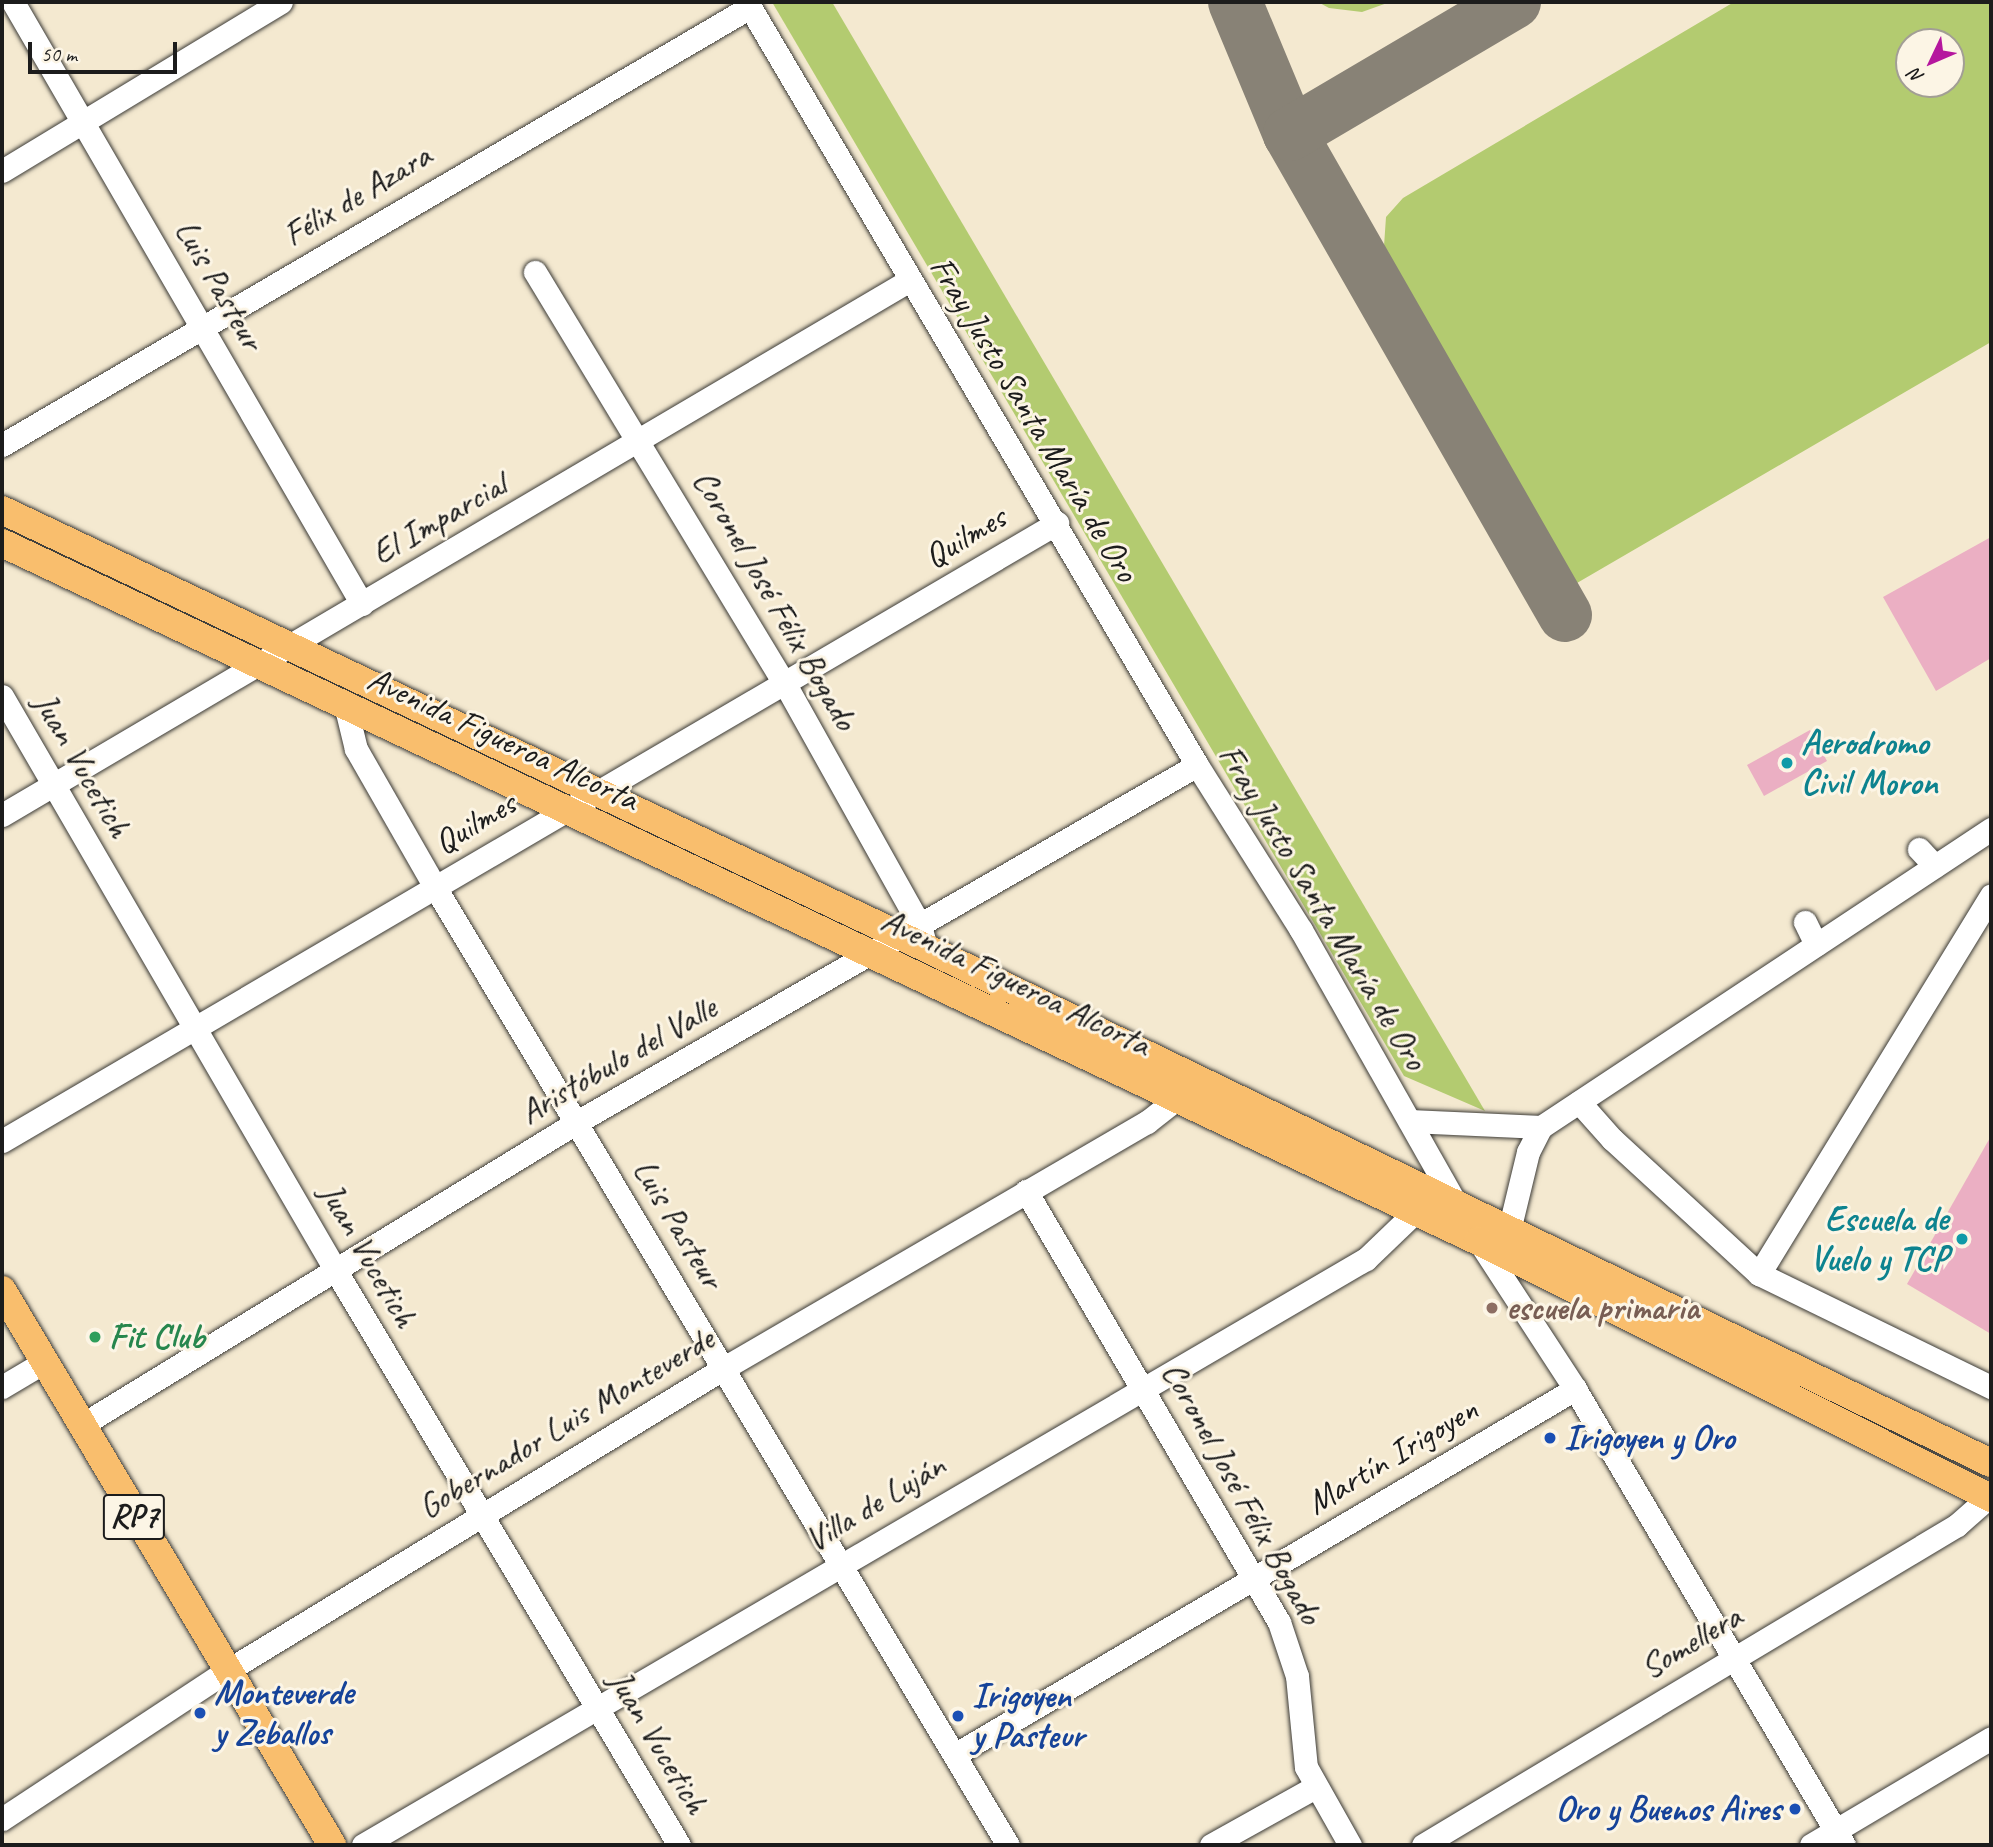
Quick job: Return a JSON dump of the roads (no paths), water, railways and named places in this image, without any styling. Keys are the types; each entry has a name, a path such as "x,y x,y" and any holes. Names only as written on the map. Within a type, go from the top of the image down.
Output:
{"main road":[{"name":"Avenida Figueroa Alcorta","path":"2,510 598,792 1456,1204 1507,1241 1991,1497"},
{"name":"Avenida Figueroa Alcorta","path":"2,543 564,810 874,953 916,946 1175,1100 1478,1241 1507,1241 1991,1462"},
{"name":"RP7","path":"2,1290 225,1672 332,1845"}],"street":[{"name":"Luis Pasteur","path":"13,2 85,122 362,604"},
{"path":"2,171 281,2"},
{"name":"Fray Justo Santa María de Oro","path":"748,4 1057,523 1197,765 1301,930 1478,1241 1575,1389 1840,1838"},
{"name":"Félix de Azara","path":"2,445 748,4"},
{"name":"Coronel José Félix Bogado","path":"535,272 785,684 916,946"},
{"name":"El Imparcial","path":"2,815 292,647 910,280"},
{"name":"Quilmes","path":"2,1141 1057,523"},
{"name":"Juan Vucetich","path":"2,696 336,1271 679,1845"},
{"name":"Luis Pasteur","path":"345,705 356,749 435,887 1008,1845"},
{"name":"Aristóbulo del Valle","path":"80,1426 576,1122 874,953 916,946 1197,765"},
{"path":"1507,1241 1528,1152 1541,1127 1991,829"},
{"path":"1919,849 1935,866"},
{"path":"1759,1274 1991,895"},
{"path":"1805,922 1816,945"},
{"name":"Gobernador Luis Monteverde","path":"2,1819 225,1672 724,1368 1026,1191 1175,1100"},
{"path":"1579,1102 1612,1139 1759,1274 1991,1387"},
{"path":"1410,1121 1541,1127"},
{"name":"Coronel José Félix Bogado","path":"1026,1191 1255,1578 1293,1656 1306,1767 1350,1845"},
{"name":"Villa de Luján","path":"363,1845 1143,1385 1373,1254 1415,1213"},
{"path":"2,1387 44,1362"},
{"name":"Martín Irigoyen","path":"956,1754 1575,1389"},
{"name":"Somellera","path":"1423,1845 1733,1656 1957,1525 1991,1497"},
{"path":"1811,1845 1840,1838 1991,1738"},
{"path":"1211,1845 1315,1787"}],"place":[{"name":"Aerodromo Civil Moron","path":"1787,763"},
{"name":"Escuela de Vuelo y TCP","path":"1962,1239"},
{"name":"escuela primaria","path":"1492,1308"},
{"name":"Fit Club","path":"95,1337"},
{"name":"Irigoyen y Oro","path":"1550,1438"},
{"name":"Monteverde y Zeballos","path":"200,1713"},
{"name":"Irigoyen y Pasteur","path":"958,1716"},
{"name":"Oro y Buenos Aires","path":"1795,1809"}]}
